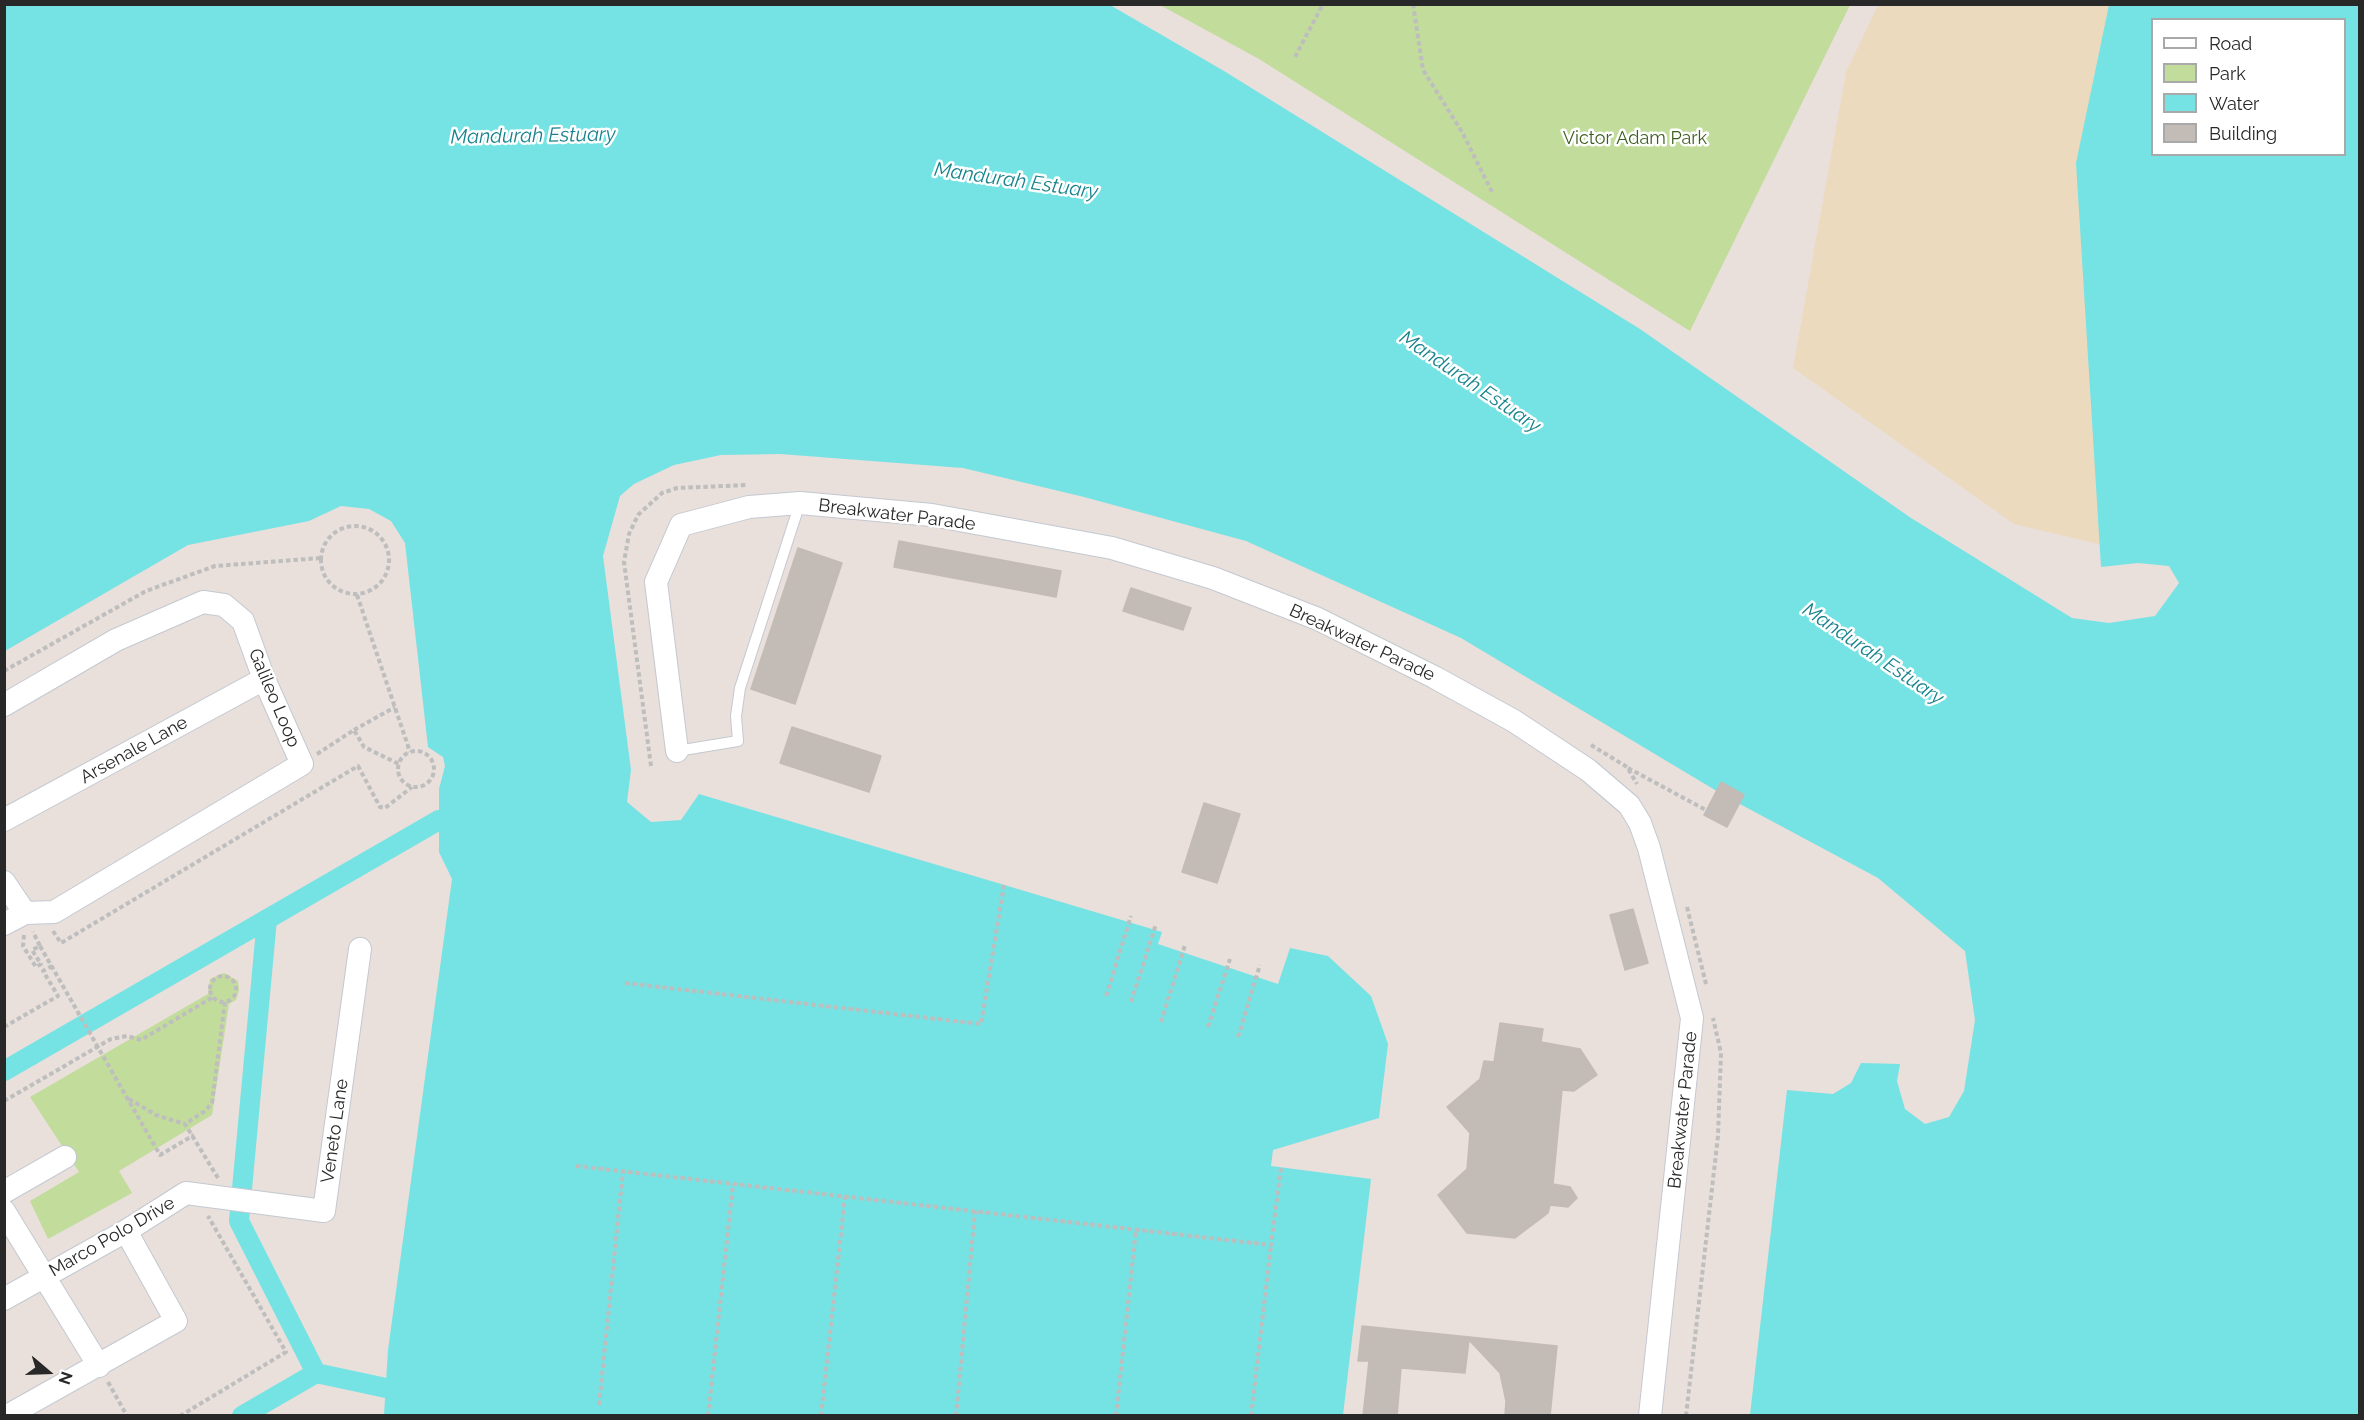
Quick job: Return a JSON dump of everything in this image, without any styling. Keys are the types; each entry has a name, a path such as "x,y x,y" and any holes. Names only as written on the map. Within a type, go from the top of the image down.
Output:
{"street":[{"name":"Breakwater Parade","path":"677,751 656,582 681,525 749,507 800,503 932,515 1112,549 1213,578 1318,619 1434,676 1514,721 1588,770 1629,805 1649,848 1692,1018 1650,1416"},
{"name":"Galileo Loop","path":"4,705 116,640 202,602 224,605 243,621 264,679 302,764 54,912 21,925"},
{"name":"Arsenale Lane","path":"4,820 264,679"},
{"path":"4,882 21,925"},
{"name":"Veneto Lane","path":"221,1198 324,1211 360,949"},
{"path":"4,1191 65,1157"},
{"name":"Marco Polo Drive","path":"4,1299 126,1231 186,1193 221,1198"},
{"path":"4,1211 99,1366"},
{"path":"7,1416 177,1321 126,1231"}],"lane":[{"path":"677,751 738,741 736,716 740,688 800,503"}],"path":[{"path":"1295,57 1323,4"},
{"path":"1413,4 1423,70 1462,132 1492,192"},
{"path":"651,766 624,562 629,534 638,515 662,493 676,488 756,484"},
{"path":"352,525 375,531 387,546 390,563 387,575 379,585 369,592 357,595 335,588 322,569 321,558 331,536 340,528 352,525"},
{"path":"357,595 410,752"},
{"path":"302,764 354,730 395,707"},
{"path":"354,730 364,747 399,764"},
{"path":"1588,743 1717,816"},
{"path":"410,752 420,752 428,756 434,764 434,773 429,782 421,787 412,787 403,782 399,773 399,764 410,752"},
{"path":"55,934 61,943 358,766 380,807 385,808 412,787"},
{"path":"1627,767 1642,794"},
{"path":"625,983 981,1023 1004,885"},
{"path":"1686,904 1709,995"},
{"path":"1106,996 1131,915"},
{"path":"1131,1002 1156,924"},
{"path":"21,925 40,946 160,1155 194,1134"},
{"path":"21,925 23,946 36,967 41,964 32,950 40,946"},
{"path":"1161,1022 1185,945"},
{"path":"1208,1027 1230,959"},
{"path":"1238,1037 1260,965"},
{"path":"4,1027 58,996 43,970 52,966"},
{"path":"185,1124 206,1112 212,1103 225,1002 236,992 236,985 224,976 212,983 213,997"},
{"path":"213,997 225,1002"},
{"path":"4,1101 111,1039 127,1035 141,1040 213,997"},
{"path":"1686,1416 1718,1136 1721,1053 1711,1006"},
{"path":"128,1099 156,1115 185,1124 194,1134 221,1182 221,1198 205,1209 286,1352 180,1416"},
{"path":"576,1166 1271,1245"},
{"path":"1251,1416 1281,1168"},
{"path":"599,1405 623,1171"},
{"path":"708,1416 733,1184"},
{"path":"821,1416 845,1196"},
{"path":"956,1416 975,1211"},
{"path":"1116,1416 1136,1229"},
{"path":"99,1366 127,1416"}],"green space":[{"name":"Victor Adam Park","path":"1160,5 1850,5 1690,331 1259,59"},
{"path":"224,973 238,981 239,990 236,1000 229,1004 212,1115 119,1171 132,1193 48,1239 30,1201 79,1172 30,1097 208,994 210,979"}],"sand":[{"path":"1878,5 2134,5 2119,549 2014,524 1793,368 1846,72"}],"water":[{"name":"Mandurah Estuary","path":"5,5 1110,5 1224,71 1640,329 1911,518 2072,618 2109,623 2155,616 2179,583 2169,566 2138,563 2101,567 2076,163 2109,5 2359,5 2359,1415 1750,1415 1787,1090 1833,1094 1851,1083 1861,1063 1900,1064 1897,1081 1905,1109 1925,1124 1949,1117 1964,1091 1975,1020 1965,951 1878,878 1725,796 1461,638 1246,541 1084,497 963,468 780,454 721,455 674,465 634,484 620,496 603,556 631,770 627,802 651,822 681,820 699,794 1162,932 1158,944 1278,984 1290,948 1328,956 1371,996 1388,1044 1379,1118 1273,1150 1271,1166 1371,1179 1343,1415 384,1415 388,1350 452,879 439,852 439,789 445,766 443,757 428,747 405,543 391,521 369,509 341,506 309,521 188,545 5,651"}],"building":[{"path":"899,541 1061,571 1056,597 894,567"},
{"path":"798,548 842,563 795,704 751,689"},
{"path":"1131,588 1191,608 1183,630 1123,611"},
{"path":"792,727 881,756 869,792 780,763"},
{"path":"1721,782 1744,795 1727,827 1704,815"},
{"path":"1204,803 1240,814 1217,883 1182,872"},
{"path":"1633,909 1648,963 1625,970 1610,915"},
{"path":"1500,1023 1543,1029 1541,1042 1580,1049 1597,1075 1574,1091 1562,1090 1553,1184 1570,1187 1577,1198 1568,1207 1550,1205 1548,1213 1515,1238 1467,1233 1438,1195 1467,1169 1470,1133 1447,1107 1480,1079 1484,1061 1494,1062"},
{"path":"1362,1326 1557,1346 1550,1416 1505,1416 1506,1401 1500,1373 1469,1340 1465,1373 1401,1368 1397,1416 1363,1416 1369,1361 1358,1361"}],"waterway":[{"path":"4,1071 439,820"},
{"path":"267,919 239,1221 316,1373"},
{"path":"242,1416 316,1373 386,1388"}]}
